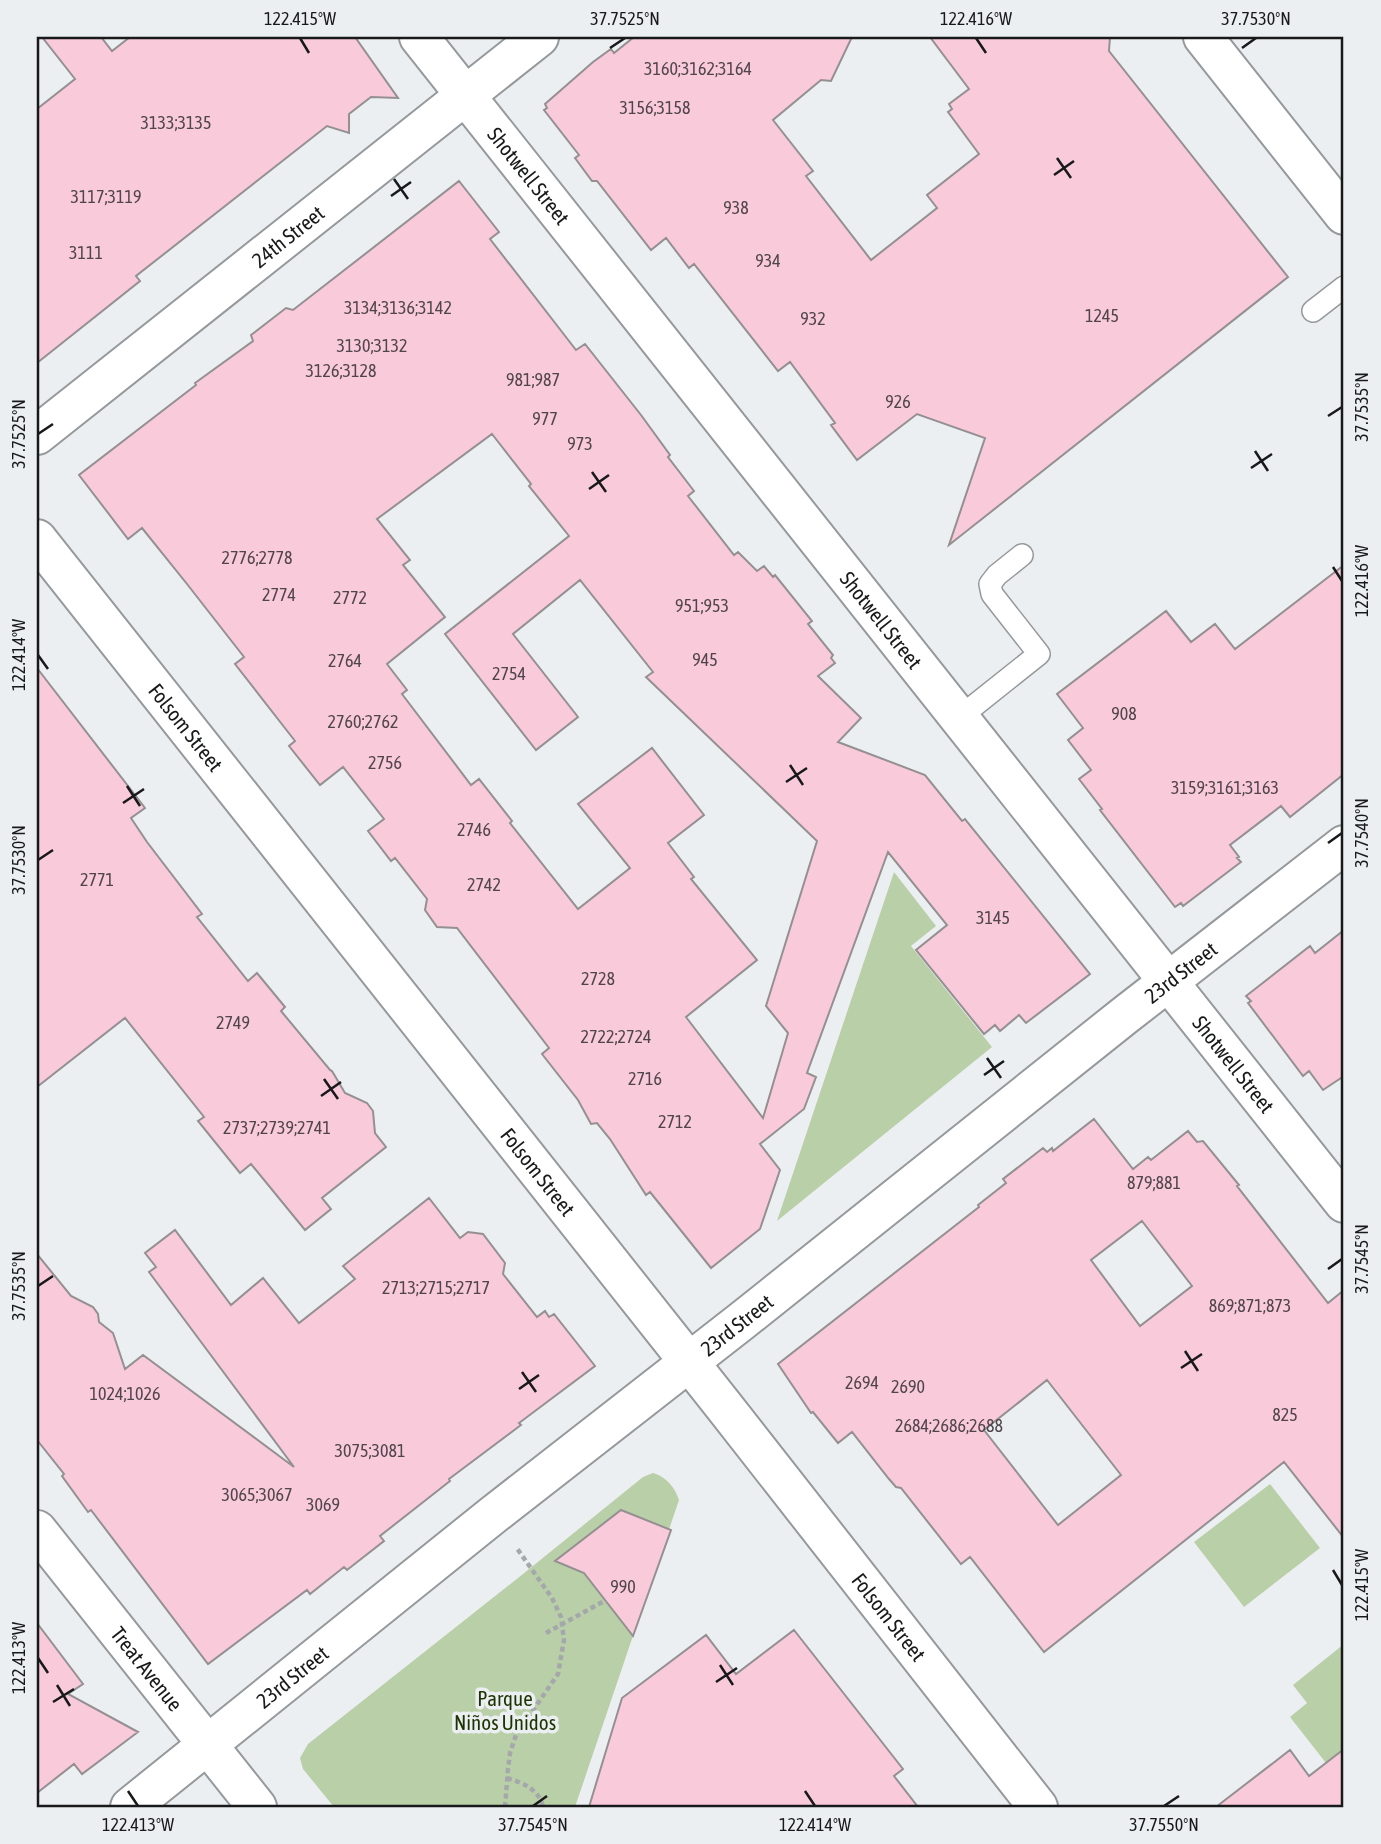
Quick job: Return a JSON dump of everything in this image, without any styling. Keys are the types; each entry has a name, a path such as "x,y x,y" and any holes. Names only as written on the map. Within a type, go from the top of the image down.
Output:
{"street":[{"name":"Shotwell Street","path":"419,37 1344,1203"},
{"name":"24th Street","path":"37,435 539,37"},
{"path":"1203,37 1344,215"},
{"name":"Folsom Street","path":"37,539 1038,1807"},
{"name":"23rd Street","path":"130,1807 493,1515 1344,845"},
{"name":"Treat Avenue","path":"37,1530 257,1807"}],"lane":[{"path":"1313,311 1344,287"},
{"path":"960,717 1039,654 992,594 990,584 1022,555"}],"path":[{"path":"493,1515 552,1598 563,1624 564,1640 558,1674 516,1735 510,1753 505,1807"},
{"path":"546,1633 606,1600"},
{"path":"507,1778 527,1785 536,1792 543,1807"}],"green space":[{"path":"894,872 936,926 911,946 992,1047 777,1221"},
{"name":"Parque Niños Unidos","path":"653,1473 670,1484 679,1500 575,1807 334,1807 303,1769 300,1758 308,1744 643,1477"},
{"path":"1270,1484 1320,1548 1244,1607 1194,1542"},
{"path":"1344,1644 1344,1749 1326,1763 1290,1717 1307,1703 1293,1685"}],"building":[{"path":"42,37 101,37 112,51 130,37 355,37 398,98 371,97 349,114 349,133 327,126 136,276 140,281 37,363 37,109 75,79"},
{"path":"634,37 852,37 831,81 821,80 773,120 813,171 806,176 871,260 937,208 927,195 979,154 948,112 952,109 949,104 969,89 930,37 1110,37 1109,51 1288,277 949,545 985,438 917,414 857,460 831,425 835,423 790,362 778,371 694,264 689,268 666,238 651,250 597,181 592,181 575,158 579,155 544,110 547,108 545,104 593,62 611,49 614,53"},
{"path":"459,181 499,232 490,239 576,350 585,344 641,415 694,491 688,496 734,555 738,552 757,571 764,566 773,577 775,575 812,621 808,624 833,655 831,658 835,663 818,676 861,718 838,742 925,775 962,821 965,819 1090,974 1026,1023 1019,1015 1000,1031 995,1025 984,1034 916,950 947,925 888,852 807,1073 816,1077 804,1109 760,1144 780,1170 760,1229 711,1268 650,1192 646,1195 597,1123 591,1124 578,1100 542,1054 549,1048 457,928 437,927 425,910 427,899 395,858 391,861 368,831 384,819 343,767 320,785 289,746 295,741 235,664 244,657 142,528 128,539 79,475 196,385 195,383 253,341 251,335 286,308 293,310","holes":["492,434 531,484 529,486 569,536 445,634 536,750 578,717 513,634 580,580 653,672 646,677 817,841 766,1006 788,1033 763,1118 686,1017 757,960 691,879 694,877 668,843 704,815 652,748 578,804 630,868 578,909 479,779 471,785 402,694 407,690 387,664 445,617 403,565 410,560 377,519"]},
{"path":"1344,565 1344,774 1290,817 1281,806 1230,845 1241,862 1183,906 1181,903 1175,907 1079,779 1091,770 1068,740 1083,728 1057,694 1166,611 1191,642 1215,624 1235,649"},
{"path":"37,668 145,808 131,818 202,914 197,917 248,981 257,973 285,1007 281,1011 332,1071 345,1093 367,1103 373,1111 375,1133 386,1147 322,1198 331,1209 305,1230 251,1164 240,1173 198,1121 204,1117 125,1018 37,1087"},
{"path":"1344,930 1344,1076 1323,1090 1309,1071 1303,1076 1248,1003 1251,1001 1246,996 1310,946 1315,953"},
{"path":"1094,1119 1133,1169 1148,1157 1151,1160 1188,1131 1197,1142 1203,1141 1239,1185 1237,1186 1328,1303 1344,1290 1344,1538 1284,1462 1044,1652 970,1557 961,1564 901,1488 896,1487 889,1479 852,1432 838,1443 813,1412 811,1413 778,1364 979,1207 978,1205 1006,1183 1003,1179 1043,1148 1047,1152 1052,1148 1053,1151","holes":["1142,1221 1192,1286 1140,1326 1091,1260","1047,1380 1121,1475 1058,1525 984,1430"]},
{"path":"429,1198 460,1238 468,1232 483,1234 505,1263 503,1274 537,1317 545,1311 549,1317 554,1314 595,1366 449,1479 450,1481 380,1536 384,1541 347,1570 344,1567 310,1594 307,1590 208,1664 91,1510 88,1512 62,1476 64,1474 37,1440 37,1254 71,1296 93,1307 99,1322 113,1333 125,1369 143,1355 294,1467 149,1272 156,1267 145,1253 175,1230 231,1305 263,1278 299,1323 355,1279 343,1266"},
{"path":"621,1510 671,1530 633,1636 584,1573 555,1561"},
{"path":"37,1623 83,1684 68,1694 138,1732 82,1774 74,1764 37,1793"},
{"path":"794,1630 903,1769 894,1776 918,1807 589,1807 622,1698 706,1635 736,1674"},
{"path":"1344,1749 1344,1807 1216,1807 1290,1750 1309,1776"}]}
